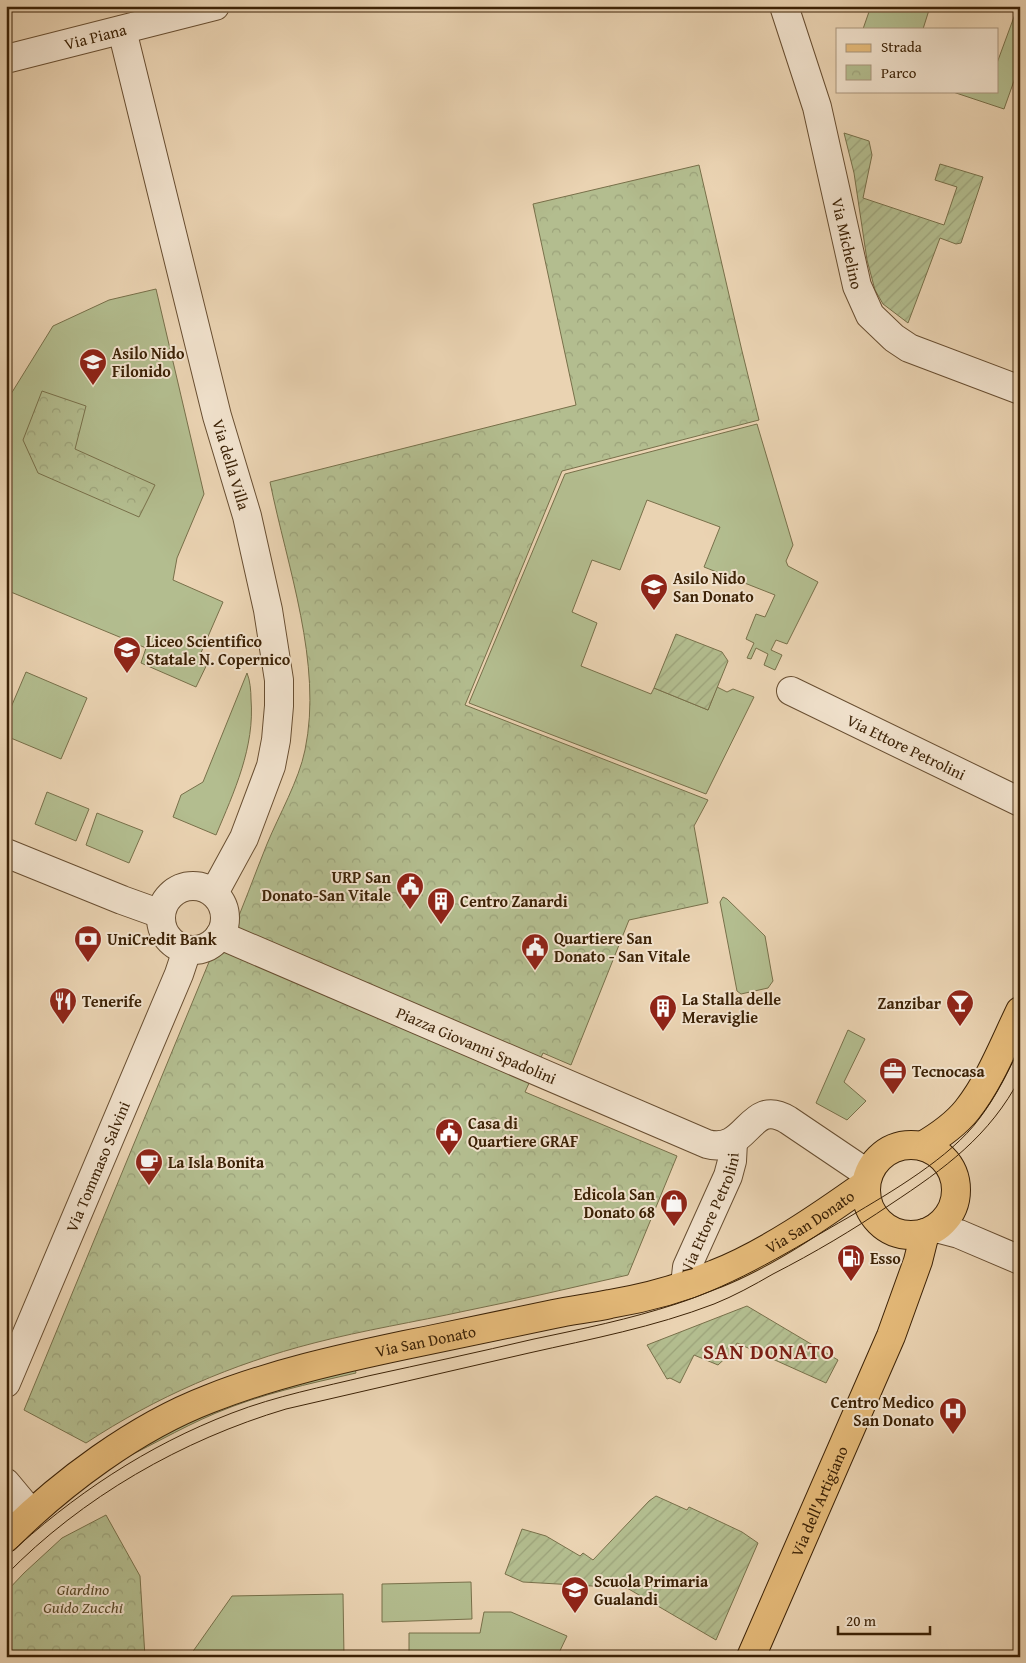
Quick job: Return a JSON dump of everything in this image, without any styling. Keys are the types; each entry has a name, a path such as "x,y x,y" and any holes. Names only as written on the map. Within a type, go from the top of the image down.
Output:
{"main road":[{"path":"922,1146 950,1128 967,1110 979,1093 1020,1011"},
{"path":"915,1144 922,1146 937,1152 949,1164 955,1178 957,1192 954,1206 946,1220 930,1231 914,1235 901,1234 889,1230 878,1222 870,1212 866,1199 867,1179 874,1163 891,1149 902,1145 915,1144"},
{"name":"Via San Donato","path":"6,1538 31,1513 75,1478 136,1436 171,1416 198,1404 251,1383 312,1366 569,1311 650,1296 715,1275 759,1253 818,1216 867,1179"},
{"name":"Via dell'Artigiano","path":"751,1657 891,1336 930,1231"}],"street":[{"name":"Via Piana","path":"6,59 214,6"},
{"name":"Via Michelino","path":"784,6 817,107 857,286 870,315 894,338 909,348 1020,390"},
{"name":"Via della Villa","path":"122,30 217,416 247,516 268,610 279,680 276,740 270,766 244,838 214,893"},
{"name":"Via Ettore Petrolini","path":"791,690 1020,802"},
{"path":"6,853 161,914"},
{"path":"198,886 214,893 220,900 225,918 220,935 207,946 187,950 172,942 165,934 161,924 161,914 167,898 181,888 198,886"},
{"name":"Piazza Giovanni Spadolini","path":"220,935 707,1144 716,1147 733,1142"},
{"name":"Via Tommaso Salvini","path":"6,1383 180,974 187,950"},
{"path":"733,1142 756,1119 772,1114 781,1116 867,1179"},
{"name":"Via Ettore Petrolini","path":"688,1284 687,1267 728,1176 732,1161 733,1142"},
{"path":"930,1231 959,1234 1020,1260"},
{"path":"6,1483 31,1513"}],"green space":[{"path":"871,6 917,6 929,10 923,28 863,28"},
{"path":"1018,6 1020,6 1020,64 1004,109 953,92 998,92 998,60"},
{"path":"844,133 869,141 872,155 863,198 944,225 957,187 935,180 940,164 983,177 961,243 956,244 940,238 908,323 883,304 875,290 867,260 854,173"},
{"path":"699,165 759,420 562,471 465,705 708,800 694,826 708,903 629,920 571,1065 543,1053 525,1092 677,1156 628,1275 352,1334 284,1351 224,1372 167,1397 86,1443 24,1410 209,962 224,949 229,939 267,844 294,785 305,750 310,684 306,650 301,615 270,482 576,405 533,204"},
{"name":"Asilo Nido Filonido","path":"156,289 204,494 177,558 173,580 223,602 200,655 210,658 196,687 141,663 146,648 6,590 6,402 53,326 109,300"},
{"path":"42,391 86,406 75,449 155,485 139,517 38,473 23,440"},
{"name":"Asilo Nido San Donato","path":"757,424 793,545 786,561 788,566 818,582 787,644 776,640 771,650 782,655 775,670 764,665 768,654 756,648 751,659 747,658 754,643 746,639 756,614 765,617 775,595 704,567 720,527 647,500 620,570 592,560 572,612 597,623 581,666 651,694 654,688 708,710 717,687 727,692 733,689 754,697 706,794 469,703 565,474"},
{"path":"676,634 722,652 728,661 708,710 654,688"},
{"path":"26,672 87,698 61,759 6,736 6,719"},
{"path":"247,673 251,696 250,734 242,769 216,835 173,817 181,795 203,782"},
{"path":"47,792 89,809 76,841 35,824"},
{"path":"97,813 143,831 129,863 86,845"},
{"path":"723,897 765,936 773,981 768,988 741,994 737,991 720,902"},
{"path":"848,1030 865,1039 844,1082 866,1101 847,1120 816,1103"},
{"path":"747,1306 838,1360 826,1383 737,1343 732,1352 718,1365 694,1355 680,1383 670,1378 667,1379 647,1345"},
{"path":"354,1365 356,1373 285,1390 233,1406 106,1467 203,1412"},
{"path":"656,1496 687,1510 689,1507 742,1532 758,1543 716,1640 627,1588 523,1582 505,1574 522,1529 546,1536 580,1556 583,1553 593,1560"},
{"name":"Giardino Guido Zucchi","path":"106,1515 140,1576 145,1657 6,1657 6,1592 62,1538"},
{"path":"471,1582 472,1619 382,1622 382,1584"},
{"path":"343,1594 344,1657 337,1657 336,1654 291,1654 291,1657 189,1657 232,1596"},
{"path":"484,1612 511,1612 567,1636 557,1657 499,1657 488,1651 485,1657 409,1657 409,1633 480,1633"}],"tram line":[{"path":"6,1557 57,1513 112,1474 170,1441 232,1413 316,1388 641,1314 699,1296 743,1276 883,1197 936,1161 967,1133 985,1111 1020,1047"},
{"path":"6,1575 67,1521 101,1496 136,1474 172,1455 209,1437 247,1422 286,1409 645,1326 714,1304 736,1294 833,1241 877,1214 929,1178 964,1150 980,1134 1008,1099 1020,1078"}],"place":[{"name":"Asilo Nido Filonido","path":"93,386"},
{"name":"Asilo Nido San Donato","path":"654,611"},
{"name":"Liceo Scientifico Statale N. Copernico","path":"127,674"},
{"name":"URP San Donato-San Vitale","path":"410,910"},
{"name":"Centro Zanardi","path":"441,925"},
{"name":"UniCredit Bank","path":"88,963"},
{"name":"Quartiere San Donato - San Vitale","path":"535,971"},
{"name":"Tenerife","path":"63,1025"},
{"name":"Zanzibar","path":"960,1027"},
{"name":"La Stalla delle Meraviglie","path":"663,1032"},
{"name":"Tecnocasa","path":"893,1095"},
{"name":"Casa di Quartiere GRAF","path":"449,1156"},
{"name":"La Isla Bonita","path":"149,1186"},
{"name":"Edicola San Donato 68","path":"674,1227"},
{"name":"Esso","path":"851,1282"},
{"name":"Centro Medico San Donato","path":"953,1435"},
{"name":"Scuola Primaria Gualandi","path":"575,1614"}],"district":[{"name":"SAN DONATO","path":"769,1352"}]}
